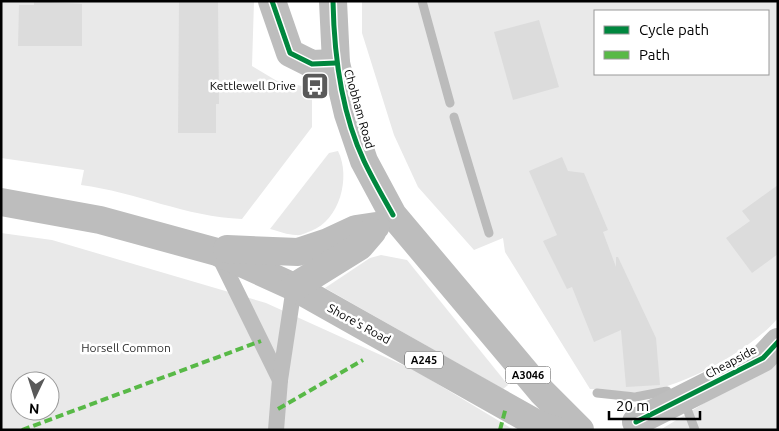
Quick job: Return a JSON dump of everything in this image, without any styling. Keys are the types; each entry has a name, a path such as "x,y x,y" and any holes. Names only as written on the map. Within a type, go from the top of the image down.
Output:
{"main road":[{"path":"272,1 290,53 312,64 336,63"},
{"name":"Chobham Road","path":"332,1 336,63 358,146 384,221 542,392 580,430"},
{"name":"Shore's Road","path":"1,202 100,220 217,252 294,287 539,425 556,430"},
{"path":"294,287 360,246 384,221"},
{"name":"Shore's Road","path":"217,252 228,249 298,252 328,242 356,229 384,221"},
{"name":"Cheapside","path":"636,422 762,358 778,342"}],"lane":[{"path":"217,252 280,380"},
{"path":"276,430 280,380 294,287"}],"green space":[{"path":"1,1 254,1 252,66 277,81 312,88 312,127 242,219 201,214 101,188 81,185 84,170 1,158"},
{"path":"362,1 778,1 778,318 752,342 736,353 718,364 681,381 641,392 590,389 505,252 503,238 474,250 418,187 394,135 362,33"},
{"path":"338,151 342,161 343,185 336,208 329,218 311,231 300,235 270,229 329,153"},
{"name":"Horsell Common","path":"1,233 52,240 266,303 416,371 514,430 1,430"},
{"path":"381,255 407,260 508,385 503,389 325,288 370,258"},
{"path":"778,350 778,430 660,430 757,371"}],"building":[{"path":"34,1 82,4 82,46 18,46 19,5 34,5"},
{"path":"179,1 218,1 219,104 216,104 216,133 178,133"},
{"path":"539,20 559,87 513,100 494,32"},
{"path":"562,157 568,171 584,173 608,230 603,232 616,267 616,257 618,257 656,338 660,385 626,387 621,330 594,342 572,287 567,289 543,241 557,235 529,171"},
{"path":"778,185 778,254 752,273 726,238 750,221 742,211"}],"waterway":[{"path":"422,1 450,103"},
{"path":"454,117 489,233"},
{"path":"597,393 635,397 667,391"},
{"path":"686,406 695,430"}],"marked path":[{"path":"22,430 261,341"},
{"path":"278,409 363,360"},
{"path":"500,430 506,407"}],"cycle path":[{"path":"272,1 290,53 312,64 336,63"},
{"path":"333,1 337,62 344,103 364,161 393,215"},
{"path":"636,422 763,358 778,342"}],"place":[{"name":"Kettlewell Drive","path":"315,86"}]}
